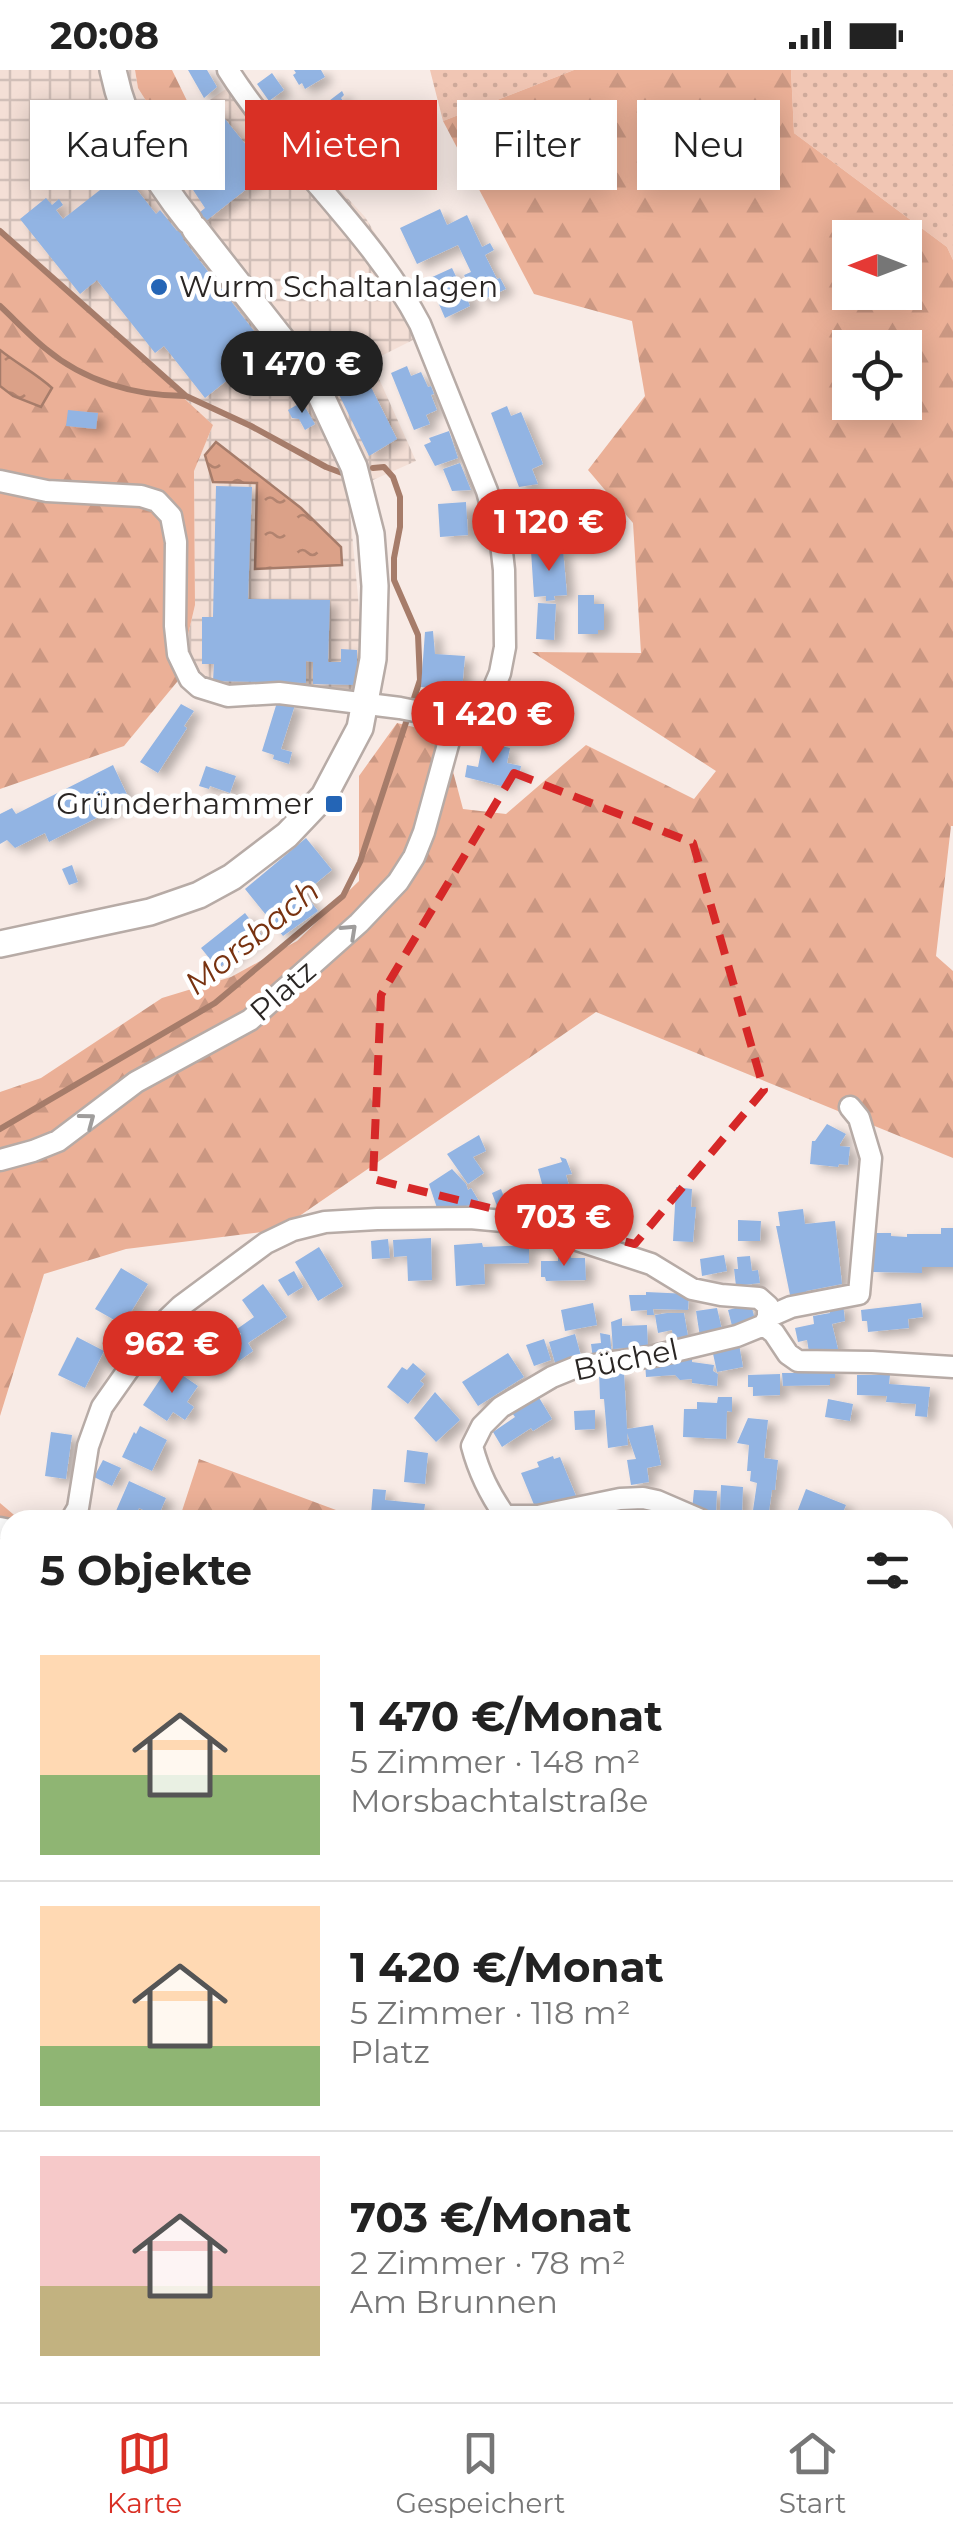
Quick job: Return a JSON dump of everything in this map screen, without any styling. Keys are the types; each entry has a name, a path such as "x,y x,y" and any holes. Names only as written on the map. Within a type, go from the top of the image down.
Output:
{"main road":[{"path":"0,944 150,912 199,895 232,877 287,835 324,796 360,728 374,659 372,534 354,467 322,396 304,368 169,196 138,146 113,70"}],"street":[{"path":"0,481 47,491 141,496 157,502 172,516 178,654 190,679 199,687 228,696 279,693 455,718 478,708 492,692 505,647 501,543 468,442 420,324 373,249 262,119 228,70"},
{"name":"Platz","path":"0,1160 58,1141 136,1082 250,1020 359,923 398,882 414,858 455,718"},
{"name":"Büchel","path":"498,1510 478,1471 472,1446 482,1426 502,1408 552,1377 574,1368 654,1356 737,1336 791,1307 859,1294 871,1158 860,1118 850,1107"},
{"path":"77,1510 88,1446 102,1407 157,1330 181,1306 266,1243 292,1230 325,1222 470,1218 525,1224 651,1264 692,1289 759,1298 768,1306 766,1321 798,1362 953,1366"},
{"name":"Büchel","path":"567,1510 643,1498 679,1510"}],"highlighted area":[{"path":"514,773 693,843 764,1090 635,1244 373,1179 381,995"}],"shaded area":[{"path":"0,70 135,70 138,88 146,100 30,100 30,190 225,190 225,100 210,100 246,75 265,100 245,100 245,190 340,190 365,217 435,329 371,361 416,461 348,491 365,671 351,714 275,697 224,703 177,682 195,605 194,470 213,425 0,228"}],"green space":[{"path":"135,70 172,70 187,100 146,100 138,88"},
{"path":"430,70 574,70 497,100 457,100 457,116 443,121"},
{"path":"574,70 791,70 794,133 911,220 832,220 832,310 922,310 922,228 947,247 953,260 953,826 936,956 953,971 953,1158 596,1012 279,1230 126,1249 44,1274 0,1416 0,1092 41,1078 162,998 231,977 297,941 359,881 359,776 397,723 443,734 463,809 506,814 586,745 694,799 716,771 532,652 641,653 633,523 588,470 645,396 632,321 534,294 479,190 617,190 617,100 497,100"},
{"path":"791,70 953,70 953,260 947,247 922,228 922,220 911,220 794,133"},
{"path":"457,116 457,148 443,121"},
{"path":"0,228 213,425 194,471 195,605 177,682 124,746 0,789"},
{"path":"199,1459 336,1510 182,1510"}],"water":[{"path":"0,350 52,388 41,407 0,386"},
{"path":"216,442 301,508 341,547 342,565 255,569 257,483 213,482 205,455"}],"building":[{"path":"188,70 207,70 217,87 204,98"},
{"path":"294,70 321,70 325,77 305,89 293,75"},
{"path":"272,73 284,90 268,100 257,84"},
{"name":"Wurm Schaltanlagen","path":"225,119 245,144 245,190 183,239 267,348 205,398 164,346 155,353 97,280 80,294 20,219 46,198 52,205 59,199 63,205 56,210 63,219 100,190 137,190 156,214 160,210 177,231 205,208 193,190 225,190"},
{"path":"440,209 447,225 467,215 482,247 490,243 494,250 485,255 506,289 482,300 478,286 471,289 464,275 471,272 458,245 417,264 400,228"},
{"path":"452,268 465,295 470,293 472,299 468,301 470,306 445,318 428,279"},
{"path":"347,365 360,390 370,385 397,439 369,456 329,374"},
{"path":"407,366 411,376 421,372 428,387 431,386 437,410 426,415 430,424 414,430 391,373"},
{"path":"302,402 315,424 305,430 288,410"},
{"path":"507,406 511,416 521,412 543,464 532,469 538,484 519,487 491,413"},
{"path":"68,410 98,413 96,429 66,426"},
{"path":"449,431 458,458 435,466 424,445 431,442 429,438"},
{"path":"460,463 471,490 452,491 443,469"},
{"path":"216,486 252,487 248,599 330,600 328,662 341,662 341,649 357,650 357,685 313,684 313,662 306,661 306,683 213,681 214,664 202,664 202,617 213,617"},
{"path":"466,502 468,535 440,537 438,504"},
{"path":"556,506 558,530 530,532 528,507"},
{"path":"563,549 567,595 546,601 546,596 534,597 531,551"},
{"path":"578,595 594,595 594,604 604,604 604,630 598,630 598,634 578,634"},
{"path":"538,603 556,604 554,640 536,639"},
{"path":"433,631 435,654 465,656 462,690 440,687 439,696 431,695 431,688 421,687 425,632"},
{"path":"536,684 553,695 531,726 515,715"},
{"path":"278,699 295,705 281,749 292,752 289,764 262,751"},
{"path":"181,704 194,711 158,773 140,762"},
{"path":"483,742 510,748 507,763 521,766 519,777 508,775 505,787 465,777 467,765 478,767"},
{"path":"113,765 130,801 49,842 45,833 15,848 7,840 0,844 0,814 12,808 16,814"},
{"path":"206,766 236,776 230,793 199,786"},
{"path":"306,838 332,870 304,893 318,911 283,936 245,889"},
{"path":"72,865 78,882 69,885 62,869"},
{"path":"245,913 261,934 218,969 201,948"},
{"path":"827,1124 846,1134 840,1146 850,1147 848,1165 810,1164 812,1141"},
{"path":"479,1135 486,1151 473,1157 484,1173 468,1184 447,1154"},
{"path":"560,1157 566,1159 572,1174 566,1175 573,1199 548,1206 538,1169 562,1162"},
{"path":"452,1169 480,1203 437,1208 429,1184"},
{"path":"676,1187 692,1189 691,1207 696,1207 693,1242 673,1241"},
{"path":"501,1189 507,1205 498,1209 492,1193"},
{"path":"803,1209 805,1224 835,1221 842,1284 806,1291 807,1297 788,1301 776,1226 780,1226 778,1212"},
{"path":"616,1211 619,1229 589,1233 586,1214"},
{"path":"738,1220 761,1221 760,1241 738,1241"},
{"path":"941,1228 953,1228 953,1267 922,1267 922,1273 873,1272 874,1233 907,1237 941,1234"},
{"path":"431,1238 432,1280 408,1281 407,1256 394,1257 393,1240"},
{"path":"388,1239 390,1258 372,1259 371,1241"},
{"path":"482,1243 483,1247 529,1245 529,1263 484,1264 485,1284 456,1286 454,1245"},
{"path":"319,1247 343,1286 318,1301 295,1262"},
{"path":"558,1254 585,1258 586,1280 546,1281 541,1277 541,1261 558,1261"},
{"path":"724,1255 727,1271 702,1276 700,1259"},
{"path":"750,1256 752,1271 758,1270 760,1283 736,1286 737,1257"},
{"path":"121,1268 148,1284 123,1325 95,1309"},
{"path":"294,1271 303,1287 288,1296 278,1280"},
{"path":"263,1284 287,1317 248,1343 253,1351 239,1361 231,1353 210,1373 184,1347 178,1353 164,1339 177,1327 189,1339 212,1317 233,1340 241,1334 237,1329 254,1317 242,1300"},
{"path":"689,1294 688,1310 653,1309 654,1315 647,1315 647,1310 631,1311 629,1295"},
{"path":"593,1303 597,1325 565,1331 561,1310"},
{"path":"843,1303 845,1321 832,1324 839,1353 810,1358 807,1340 798,1342 795,1328 814,1324 813,1316 830,1313 829,1305"},
{"path":"921,1303 923,1317 908,1319 909,1328 868,1332 867,1321 862,1321 861,1310"},
{"path":"751,1304 755,1320 732,1326 728,1310"},
{"path":"717,1308 723,1334 700,1337 696,1311"},
{"path":"684,1313 688,1336 673,1338 672,1330 658,1333 655,1315"},
{"path":"622,1318 622,1326 647,1325 648,1347 613,1349 611,1322"},
{"path":"600,1333 610,1335 612,1357 593,1359 591,1344 601,1343"},
{"path":"575,1334 581,1356 555,1363 549,1342"},
{"path":"77,1337 104,1351 85,1388 58,1375"},
{"path":"544,1339 551,1360 534,1366 526,1345"},
{"path":"739,1344 743,1367 717,1372 712,1349"},
{"path":"508,1353 524,1377 478,1406 462,1382"},
{"path":"692,1359 714,1365 717,1386 680,1380 675,1375 646,1377 645,1361"},
{"path":"413,1363 426,1374 420,1381 424,1384 408,1404 387,1387 402,1367 407,1370"},
{"path":"169,1366 198,1386 187,1402 194,1407 185,1420 173,1412 167,1421 143,1405"},
{"path":"797,1366 805,1366 808,1373 808,1366 835,1366 835,1378 830,1378 830,1385 783,1386 782,1373 797,1373"},
{"path":"624,1371 627,1429 653,1425 661,1465 647,1468 649,1482 631,1485 627,1460 636,1459 627,1433 628,1445 608,1448 604,1399 600,1399 599,1372"},
{"path":"780,1374 780,1395 753,1396 748,1375"},
{"path":"857,1375 890,1375 889,1384 930,1387 927,1417 915,1416 916,1404 886,1402 887,1396 857,1395"},
{"path":"435,1392 460,1420 436,1442 414,1418"},
{"path":"538,1396 552,1419 502,1447 493,1432"},
{"path":"718,1397 732,1397 726,1439 683,1437 684,1409 697,1409 697,1402 717,1403"},
{"path":"828,1399 853,1404 850,1421 825,1417"},
{"path":"595,1410 595,1429 575,1430 574,1411"},
{"path":"748,1418 768,1420 764,1458 778,1460 769,1510 753,1510 757,1483 750,1481 751,1471 747,1471 749,1445 737,1443"},
{"path":"140,1426 167,1440 152,1471 122,1457"},
{"path":"51,1432 72,1435 66,1479 45,1476"},
{"path":"407,1450 428,1453 425,1484 404,1482"},
{"path":"560,1457 576,1496 536,1510 521,1473 539,1467 537,1462"},
{"path":"103,1460 121,1468 112,1486 94,1477"},
{"path":"129,1481 166,1498 161,1510 116,1510"},
{"path":"721,1485 743,1487 742,1510 720,1510"},
{"path":"373,1489 386,1490 385,1500 425,1504 424,1510 371,1510"},
{"path":"806,1489 846,1505 844,1510 798,1510"},
{"path":"694,1490 717,1491 716,1510 692,1510"}],"waterway":[{"name":"Morsbach","path":"0,231 186,396 342,473"},
{"name":"Morsbach","path":"0,306 46,349 93,378 129,390 185,396"},
{"name":"Morsbach","path":"0,1129 215,1003 343,896 360,862 420,680 418,635 394,580 400,497 393,477 384,467 373,468"}],"place":[{"name":"Wurm Schaltanlagen","path":"159,287"},
{"name":"Gründerhammer","path":"334,804"}]}
